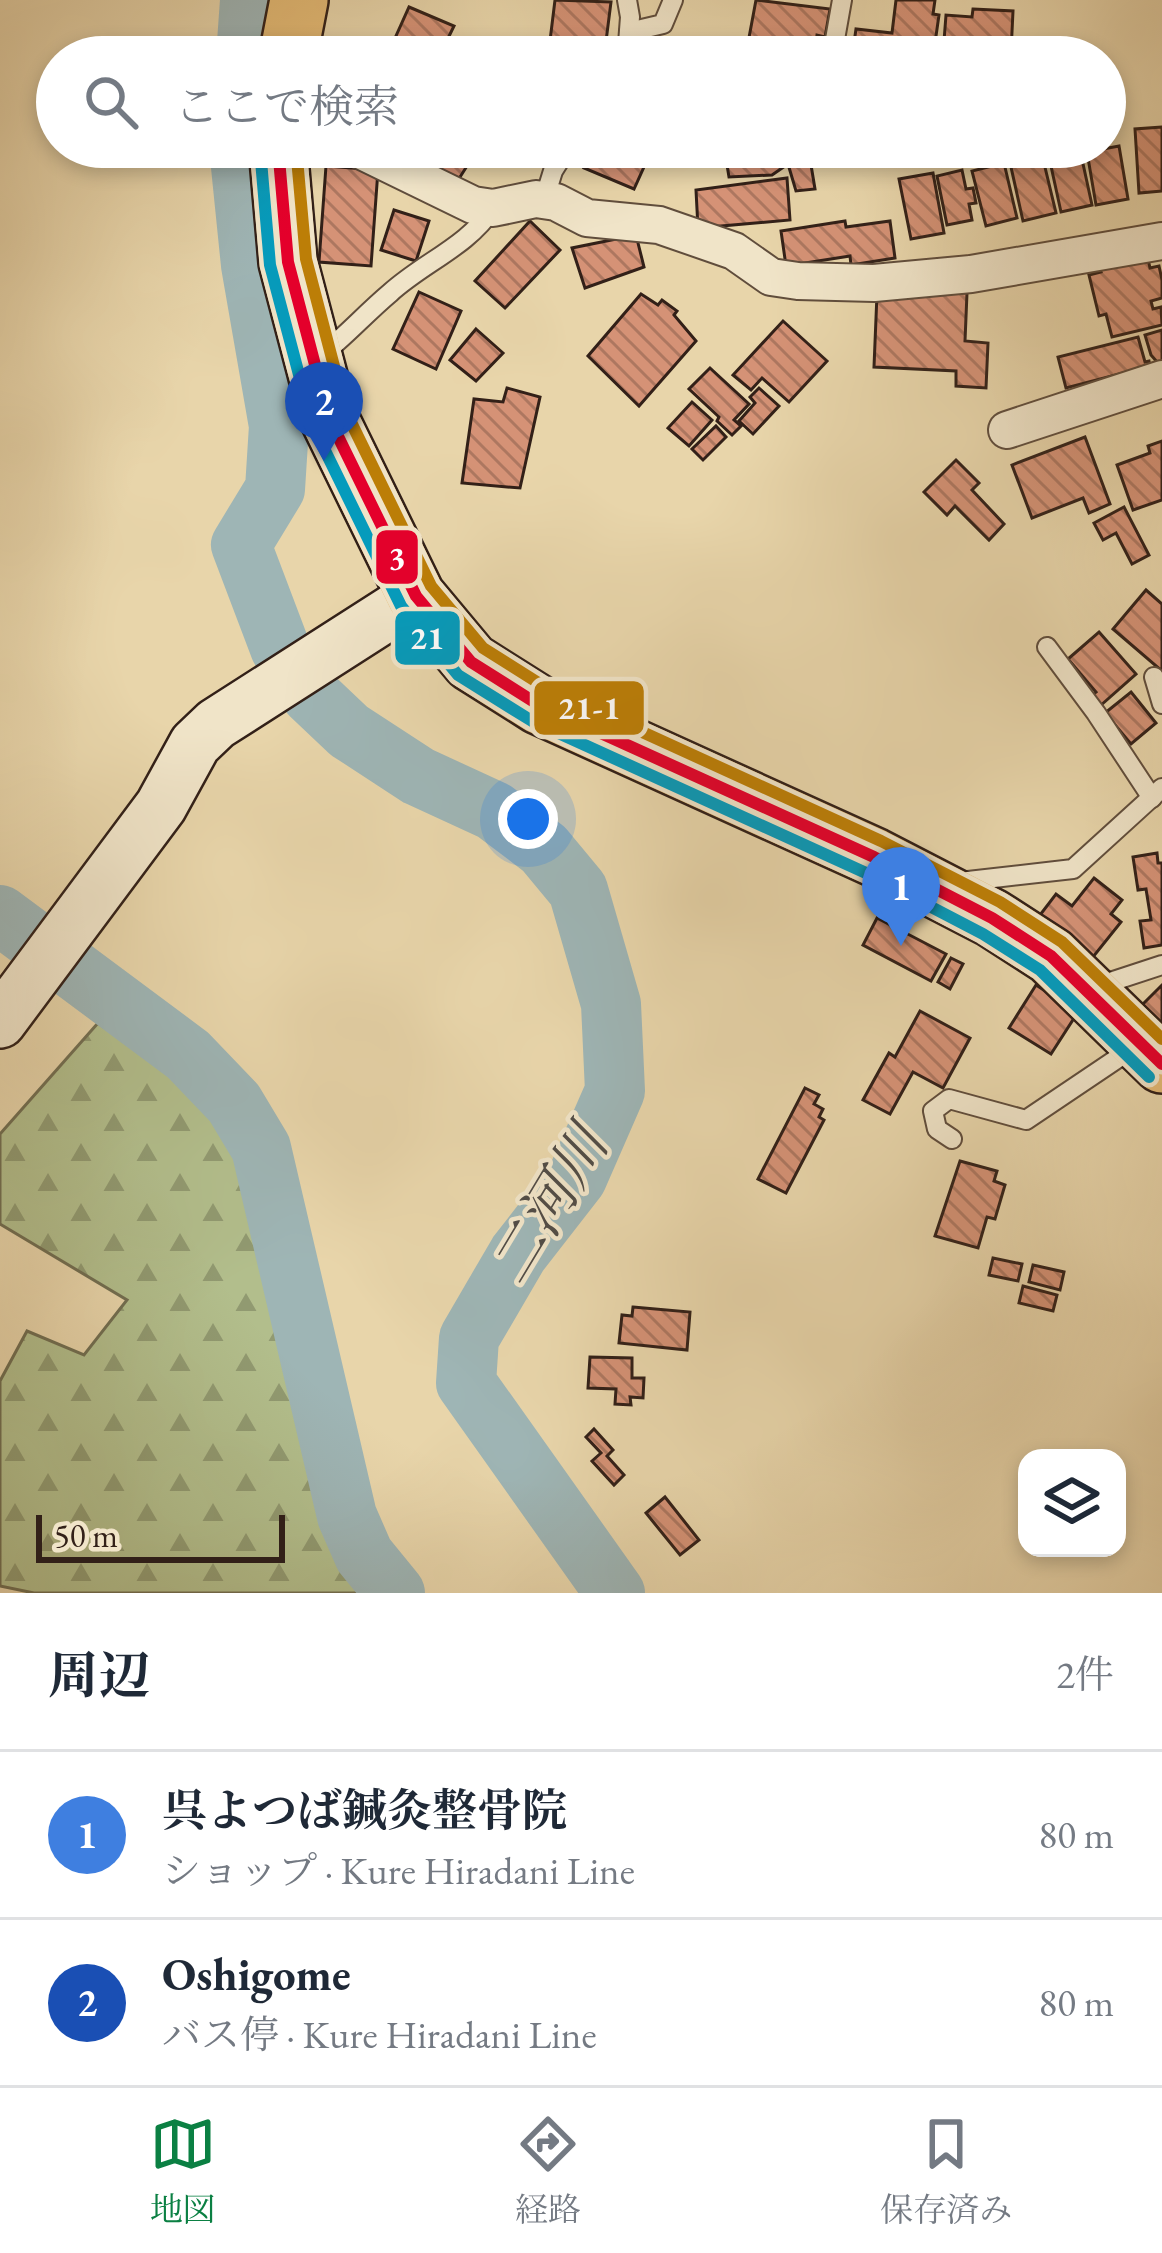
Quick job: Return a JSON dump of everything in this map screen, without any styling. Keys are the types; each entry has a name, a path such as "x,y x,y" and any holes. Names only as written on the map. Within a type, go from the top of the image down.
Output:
{"main road":[{"path":"292,36 299,0"},
{"path":"280,168 288,262 329,418 402,606 471,662 539,705 852,847 946,894 1051,956 1152,1053"}],"street":[{"path":"397,168 472,205 493,208 544,200 587,218 659,225 734,251 771,277 798,281 874,284 971,274 1162,241"},
{"path":"1007,430 1162,379"},
{"path":"1,1021 161,806 195,744 216,724 402,606"}],"lane":[{"path":"627,0 629,36"},
{"path":"629,32 663,24 673,0"},
{"path":"836,36 842,0"},
{"path":"544,200 555,168"},
{"path":"315,360 352,332 389,293 482,225 493,208"},
{"path":"946,894 968,880 1073,869 1157,793 1047,647"},
{"path":"1154,677 1162,704"},
{"path":"1088,990 1162,965"},
{"path":"952,1139 937,1129 933,1111 949,1099 1026,1120 1152,1053"}],"green space":[{"path":"98,1023 202,1096 242,1158 332,1541 381,1593 34,1593 0,1586 0,1381 27,1331 84,1355 127,1300 0,1224 0,1134"}],"building":[{"path":"555,0 611,2 607,36 551,36"},
{"path":"756,0 830,9 825,36 749,36"},
{"path":"896,0 935,0 936,36 855,36 856,29 892,33"},
{"path":"409,7 454,26 449,36 396,36"},
{"path":"973,9 1013,11 1012,36 944,36 946,15 972,17"},
{"path":"1162,127 1162,191 1139,193 1135,129"},
{"path":"326,168 378,170 371,266 319,262"},
{"path":"432,168 466,168 455,185"},
{"path":"584,168 644,168 634,189"},
{"path":"728,168 782,168 772,175 729,177"},
{"path":"789,168 812,168 815,189 796,191"},
{"path":"1005,168 1017,218 986,226 972,171"},
{"path":"1011,168 1045,168 1056,213 1023,221"},
{"path":"1051,168 1084,168 1092,205 1061,212"},
{"path":"1090,168 1123,168 1128,199 1096,205"},
{"path":"962,170 966,189 973,188 976,203 969,204 972,220 947,225 937,176"},
{"path":"933,173 944,233 911,239 899,179"},
{"path":"787,178 790,220 698,228 696,190"},
{"path":"394,210 429,221 416,261 381,250"},
{"path":"530,221 560,250 505,308 475,281"},
{"path":"845,221 846,227 890,221 895,258 851,265 850,256 786,266 781,231"},
{"path":"636,235 644,267 585,288 572,248"},
{"path":"1148,259 1150,268 1159,266 1162,280 1162,298 1151,301 1153,309 1161,307 1162,325 1112,337 1106,314 1099,316 1089,275 1101,272 1098,263"},
{"path":"419,292 461,311 436,369 393,349"},
{"path":"967,293 965,341 988,343 986,388 956,386 956,371 874,367 877,294"},
{"path":"641,294 677,311 674,315 696,341 639,406 588,356"},
{"path":"783,321 827,361 789,402 762,378 751,390 733,375"},
{"path":"476,329 503,353 476,381 450,360"},
{"path":"1162,330 1162,361 1158,363 1145,335"},
{"path":"1138,337 1150,366 1066,388 1058,357"},
{"path":"710,368 749,404 734,420 741,426 732,435 689,389"},
{"path":"507,388 540,397 520,488 462,483 474,399 503,402"},
{"path":"759,388 779,406 753,434 739,421 755,403 750,397"},
{"path":"692,402 712,420 689,446 668,428"},
{"path":"716,426 726,437 703,460 692,449"},
{"path":"1085,437 1110,504 1089,513 1083,498 1032,518 1012,465"},
{"path":"1162,441 1162,500 1133,510 1117,465 1150,453 1148,446"},
{"path":"956,460 979,483 972,490 1004,524 989,540 955,506 947,515 924,492"},
{"path":"1124,507 1149,555 1132,564 1116,533 1103,540 1094,523"},
{"path":"1146,590 1162,604 1162,671 1113,629"},
{"path":"1099,632 1136,674 1100,706 1091,696 1096,692 1068,659"},
{"path":"1131,692 1156,723 1131,744 1105,713"},
{"path":"1157,853 1162,863 1162,945 1144,948 1140,921 1151,920 1146,889 1138,890 1133,857"},
{"path":"1094,878 1122,900 1111,914 1121,922 1093,957 1040,915 1056,894 1072,906"},
{"path":"877,918 946,954 931,981 863,945"},
{"path":"951,958 963,964 950,989 938,982"},
{"path":"1036,985 1078,1012 1051,1054 1009,1028"},
{"path":"1162,985 1162,1029 1140,1007"},
{"path":"920,1011 970,1038 943,1088 913,1072 890,1114 863,1100 889,1053 895,1057"},
{"path":"805,1088 819,1095 814,1104 823,1109 819,1117 824,1120 786,1193 758,1179"},
{"path":"960,1161 997,1171 994,1181 1005,1185 995,1219 987,1217 978,1248 935,1236"},
{"path":"993,1258 1022,1264 1018,1281 989,1275"},
{"path":"1033,1265 1064,1272 1060,1290 1029,1282"},
{"path":"1023,1286 1057,1295 1053,1311 1019,1303"},
{"path":"633,1307 690,1312 687,1350 619,1343 622,1315 632,1316"},
{"path":"590,1357 632,1358 632,1378 644,1378 643,1398 630,1397 631,1405 615,1404 616,1389 588,1388"},
{"path":"594,1429 613,1450 607,1456 624,1475 614,1485 592,1461 601,1453 586,1437"},
{"path":"665,1497 699,1540 680,1555 646,1513"}],"waterway":[{"name":"二河川","path":"247,36 250,0"},
{"name":"二河川","path":"241,168 251,265 279,426 275,489 241,545 280,648 311,695 349,731 418,776 494,811 544,849 578,890 611,1004 615,1091 577,1178 518,1254 469,1338 466,1383 615,1593"},
{"path":"0,915 188,1055 234,1103 261,1148 347,1516 364,1555 395,1593"}],"transit line":[{"name":"21","path":"262,168 270,265 312,424 401,606 458,675 532,721 866,873 983,934 1040,970 1149,1077"},
{"name":"3","path":"280,168 288,262 329,418 416,596 471,662 539,705 874,857 992,918 1051,956 1162,1064"},
{"name":"21-1","path":"298,168 306,259 346,412 431,586 483,648 548,689 881,841 1000,902 1062,942 1162,1039"}],"place":[{"name":"Oshigome","path":"324,461"},
{"name":"呉よつば鍼灸整骨院","path":"901,946"}]}
